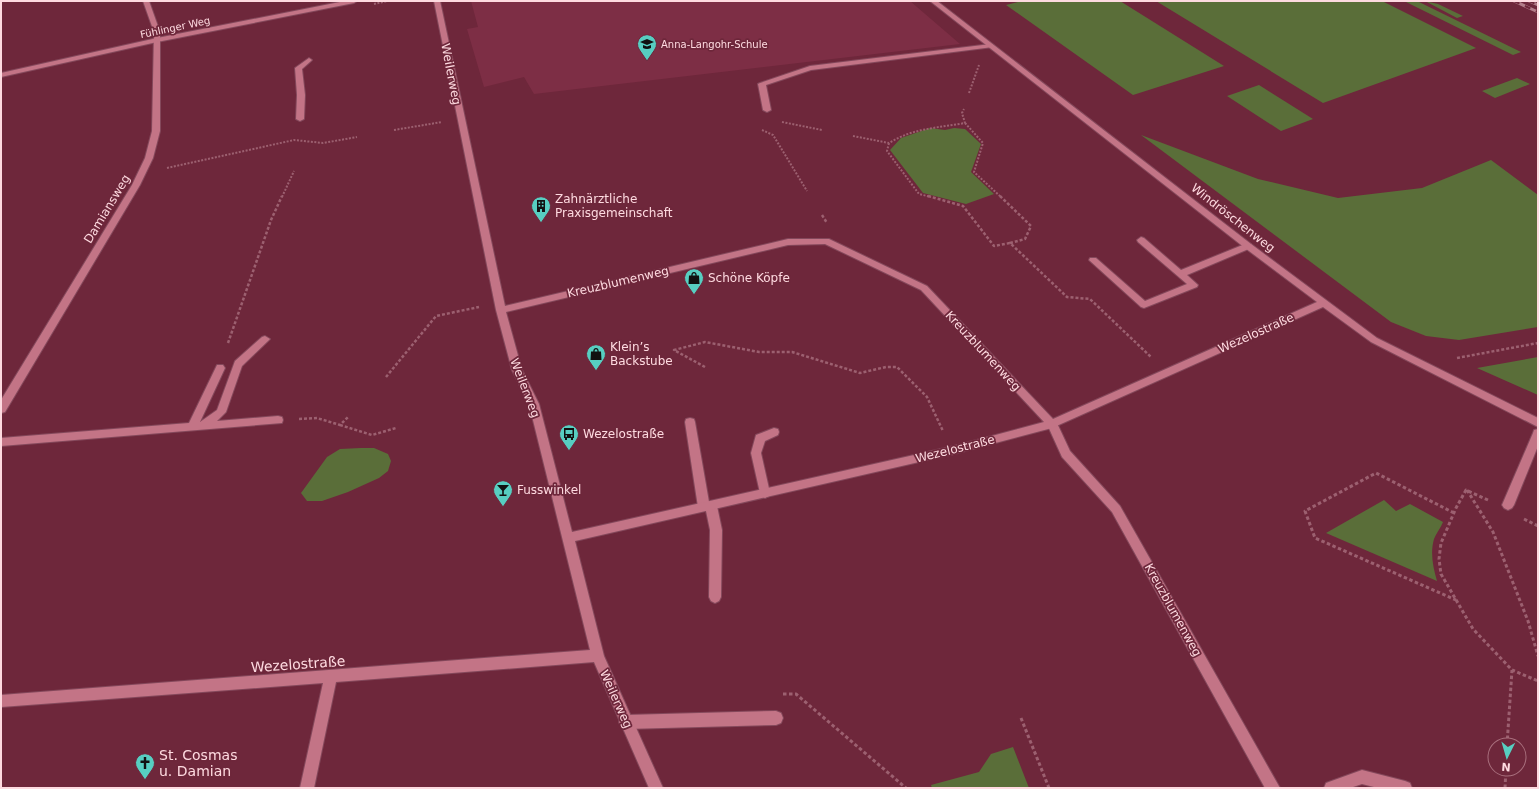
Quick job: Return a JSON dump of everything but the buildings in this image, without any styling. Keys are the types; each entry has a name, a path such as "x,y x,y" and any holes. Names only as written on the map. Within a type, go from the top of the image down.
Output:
{"street":[{"name":"Damiansweg","path":"1,409 136,185 149,158 156,131 157,32 146,1"},
{"name":"Fühlinger Weg","path":"1,75 157,40 354,1"},
{"name":"Weilerweg","path":"437,1 460,119 500,306 516,370 534,404 598,656 656,788"},
{"name":"Windröschenweg","path":"933,1 1248,246 1374,340 1538,423"},
{"path":"767,110 762,84 810,68 991,46"},
{"path":"300,119 301,95 298,68 309,60"},
{"path":"1093,260 1144,305 1194,285 1141,240"},
{"name":"Kreuzblumenweg","path":"500,306 788,242 826,241 924,288 1052,424 1066,454 1116,509 1273,788"},
{"path":"1180,274 1248,246"},
{"name":"Wezelostraße","path":"567,538 954,450 1052,424 1324,303"},
{"path":"202,426 221,412 238,364 265,339"},
{"path":"192,427 220,368"},
{"path":"1,442 278,420"},
{"path":"690,422 708,506 716,530 715,597"},
{"path":"766,493 756,453 760,438 774,432"},
{"path":"1508,505 1537,438"},
{"name":"Wezelostraße","path":"1,701 598,656"},
{"path":"307,788 332,677"},
{"path":"626,722 776,718"},
{"path":"1331,788 1362,777 1405,788"}],"path":[{"path":"969,93 979,65"},
{"path":"964,109 962,113 965,123 983,143 974,172 1031,226 1025,239 994,246 963,206 918,194 887,151 889,143 899,136 931,126 944,127 965,123"},
{"path":"394,130 460,119"},
{"path":"778,121 822,130"},
{"path":"762,130 773,135 807,191"},
{"path":"853,136 889,143"},
{"path":"142,174 294,140 323,143 357,137"},
{"path":"220,368 271,220 294,171"},
{"path":"1010,243 1067,297 1090,299 1167,372"},
{"path":"386,377 436,316 500,306"},
{"path":"705,367 674,350 705,342 759,352 792,352 860,373 886,367 897,367 927,397 937,421 954,450"},
{"path":"1423,365 1538,343"},
{"path":"340,425 348,417"},
{"path":"278,420 317,418 372,435 396,428"},
{"path":"1454,513 1376,473 1305,512 1315,538 1456,600"},
{"path":"1466,490 1492,503"},
{"path":"1466,490 1441,543 1439,558 1441,574 1472,630 1512,670 1538,681"},
{"path":"1466,490 1493,532 1528,621 1538,656"},
{"path":"1518,516 1538,526"},
{"path":"1508,737 1512,670"},
{"path":"1021,718 1049,788"},
{"path":"1505,788 1506,777"}],"shaded area":[{"name":"Anna-Langohr-Schule","path":"471,1 910,1 960,44 534,94 524,77 484,87 467,29 478,27"}],"green space":[{"path":"1022,1 1120,1 1224,66 1133,95 1006,5"},
{"path":"1156,1 1382,1 1476,48 1323,103"},
{"path":"1404,1 1417,1 1521,52 1513,55"},
{"path":"1425,1 1438,4 1463,16 1457,18"},
{"path":"1517,78 1530,84 1495,98 1482,91"},
{"path":"1259,85 1313,119 1281,131 1227,96"},
{"path":"930,128 945,130 954,128 965,129 981,144 971,172 994,194 966,204 923,193 890,150 901,138"},
{"path":"1141,135 1258,179 1338,198 1422,188 1491,160 1538,195 1538,327 1459,340 1426,336 1391,322"},
{"path":"1538,357 1538,395 1477,368"},
{"path":"374,448 388,454 391,461 388,471 379,478 348,492 322,501 307,501 301,493 327,457 340,449"},
{"path":"1384,500 1396,511 1410,504 1443,522 1434,539 1432,550 1433,565 1437,581 1326,533"},
{"path":"1013,747 1029,788 932,788 931,785 979,772 991,754"}],"railway":[{"path":"1514,1 1538,12"},
{"path":"1529,1 1538,5"}],"place":[{"name":"Anna-Langohr-Schule","path":"647,61"},
{"name":"Zahnärztliche Praxisgemeinschaft","path":"541,223"},
{"name":"Schöne Köpfe","path":"694,295"},
{"name":"Klein’s Backstube","path":"596,371"},
{"name":"Wezelostraße","path":"569,451"},
{"name":"Fusswinkel","path":"503,507"},
{"name":"St. Cosmas u. Damian","path":"145,780"}]}
